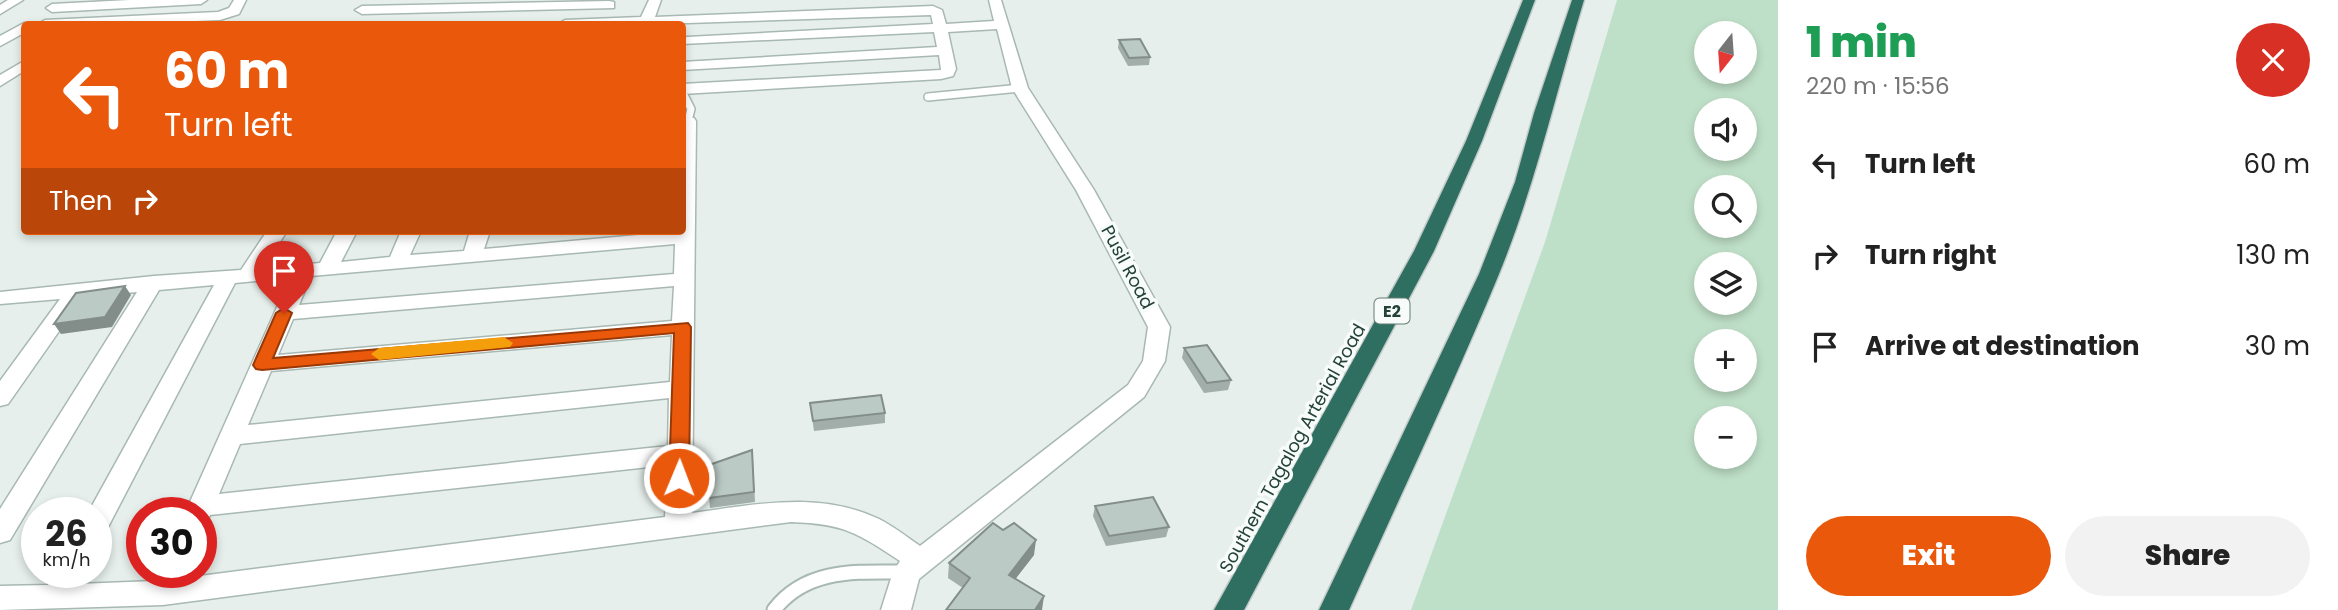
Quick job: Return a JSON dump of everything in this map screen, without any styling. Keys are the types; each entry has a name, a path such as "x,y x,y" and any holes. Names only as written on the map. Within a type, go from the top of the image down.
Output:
{"highway":[{"name":"Southern Tagalog Arterial Road","path":"1229,610 1424,251 1474,141 1529,0"},
{"path":"1334,610 1489,274 1524,182 1542,113 1578,0"}],"street":[{"path":"0,10 17,0"},
{"path":"33,21 64,0"},
{"path":"52,8 201,0"},
{"path":"124,21 220,16 234,12 240,0"},
{"path":"646,21 655,0"},
{"path":"686,44 699,0"},
{"path":"831,0 869,0"},
{"name":"Pusil Road","path":"914,566 1136,391 1154,361 1159,327 1141,289 1085,190 1020,88 995,0"},
{"path":"363,9 610,3 601,21"},
{"path":"677,21 933,9 937,13 949,69 948,73 941,75 686,90"},
{"path":"687,41 1001,25"},
{"path":"0,42 21,29"},
{"path":"686,66 943,51"},
{"path":"0,82 21,67"},
{"path":"111,497 239,275 274,235"},
{"path":"328,267 345,235"},
{"path":"398,261 409,235"},
{"path":"473,254 479,235"},
{"path":"0,298 473,254 542,240 685,237 678,526"},
{"path":"204,497 304,269"},
{"path":"284,313 684,279"},
{"path":"0,532 154,282"},
{"path":"0,398 77,290"},
{"path":"262,365 682,327"},
{"path":"231,436 681,389"},
{"path":"217,507 679,454"},
{"path":"217,577 791,511 830,513 870,527 914,566 897,610"},
{"path":"0,599 46,588"}],"lane":[{"path":"928,97 1020,88"},
{"path":"686,98 691,109 686,119"},
{"path":"774,610 779,602 798,586 817,578 914,566"}],"green space":[{"path":"1617,0 1778,0 1778,610 1411,610 1545,242"}],"building":[{"path":"1140,39 1150,57 1129,58 1119,40"},
{"path":"125,286 105,317 54,324 76,293"},
{"path":"1207,345 1231,380 1207,383 1184,348"},
{"path":"881,395 885,413 813,421 810,403"},
{"path":"752,450 754,492 709,498 709,465"},
{"path":"1153,497 1169,527 1109,536 1095,506"},
{"path":"993,523 1003,530 1014,523 1036,540 1009,575 1044,596 1035,610 946,610 970,578 949,563"}],"slow traffic":[{"path":"379,354 504,343"}],"route":[{"path":"284,313 262,365 682,327 679,478"}]}
